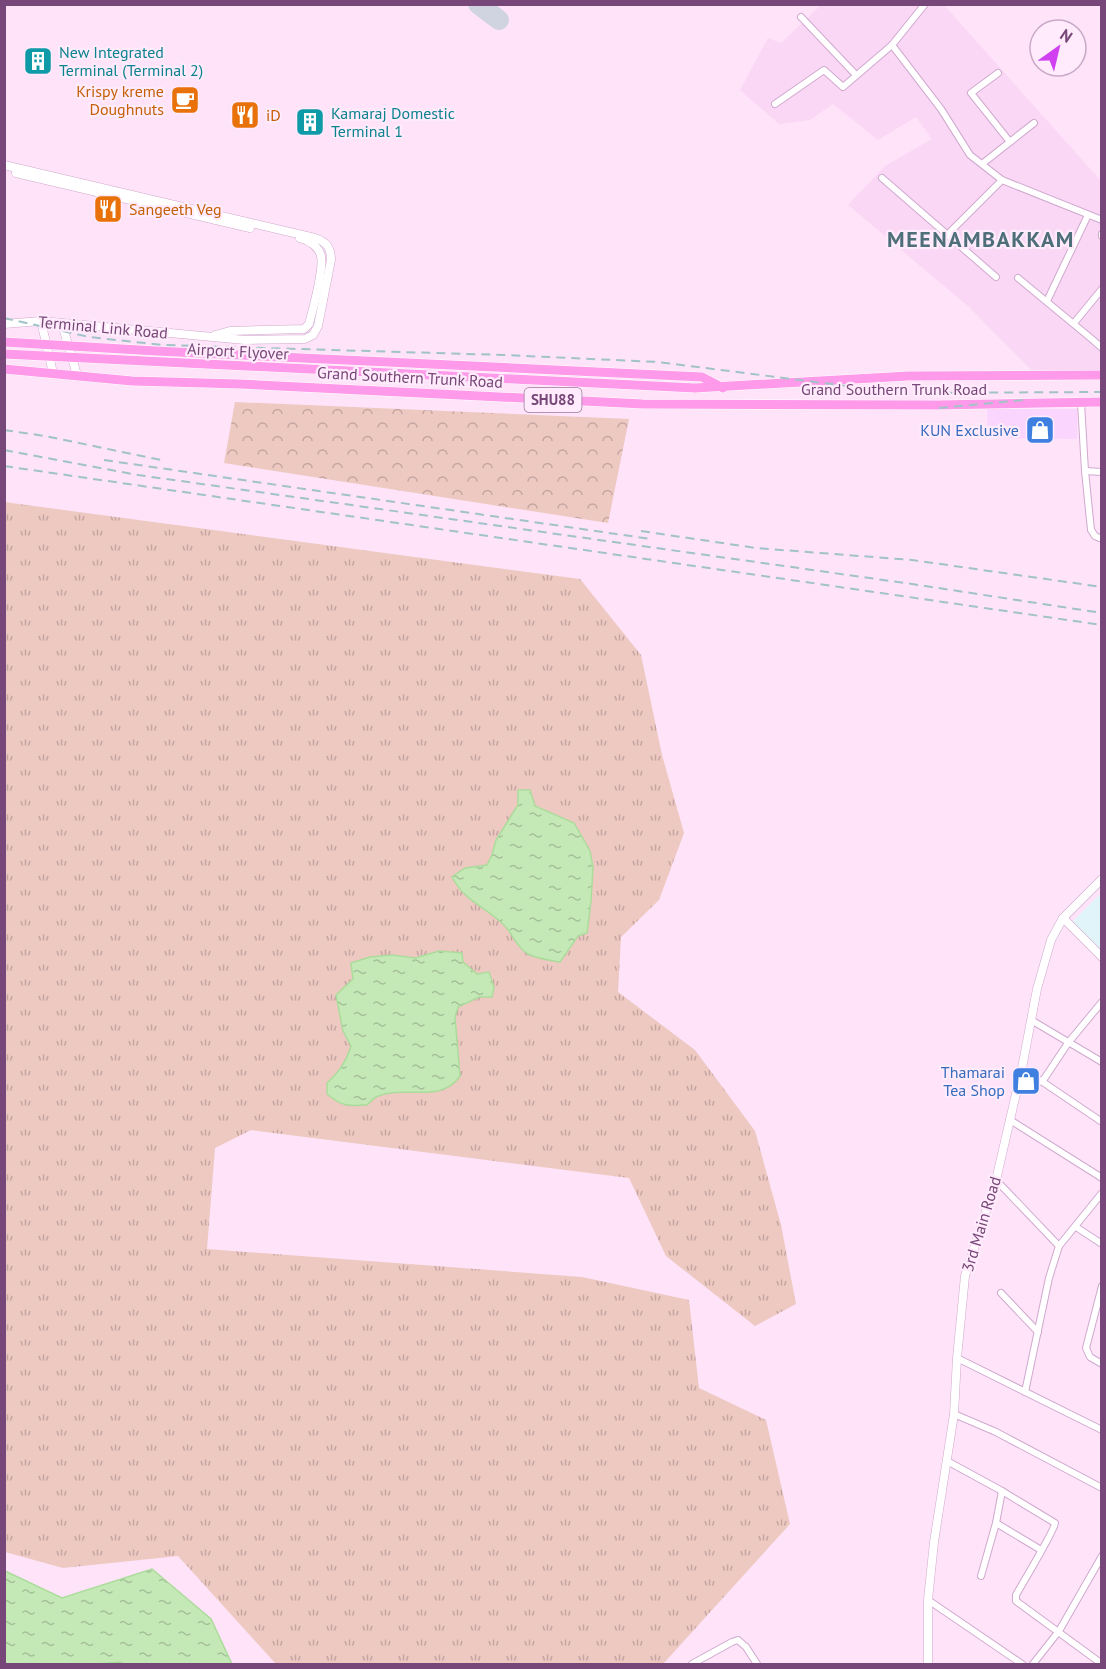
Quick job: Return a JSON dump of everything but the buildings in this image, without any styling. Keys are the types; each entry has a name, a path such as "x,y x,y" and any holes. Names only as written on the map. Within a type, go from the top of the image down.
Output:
{"main road":[{"path":"4,342 702,377 723,388"},
{"name":"Airport Flyover","path":"4,354 723,388"},
{"name":"Grand Southern Trunk Road","path":"4,369 132,381 240,384 642,404 937,405 1101,402"},
{"name":"Grand Southern Trunk Road","path":"723,388 908,376 1101,375"}],"street":[{"path":"775,104 824,70 843,87 892,45 925,4"},
{"path":"801,17 856,75"},
{"path":"892,45 941,109 970,155 1002,180 1101,220"},
{"path":"998,73 971,93 1010,142"},
{"path":"982,165 1034,123"},
{"name":"Terminal Link Road","path":"4,165 324,241 331,250 318,326 313,336 298,340 245,340 41,321 4,324"},
{"path":"4,170 304,239 316,247 321,257 313,310 309,324 304,329 230,331 211,337"},
{"path":"882,177 996,277"},
{"path":"947,235 1002,180"},
{"path":"1047,301 1088,215"},
{"path":"1018,278 1101,348"},
{"path":"1074,324 1101,289"},
{"path":"41,321 53,373"},
{"path":"62,324 77,375"},
{"path":"1081,403 1092,534 1101,538"},
{"path":"1085,471 1101,472"},
{"name":"3rd Main Road","path":"928,1665 928,1599 934,1542 954,1414 965,1276 996,1180 1022,1068 1043,961 1050,940 1063,918 1101,879"},
{"path":"1063,918 1101,957"},
{"path":"1042,1082 1068,1043 1101,1005"},
{"path":"1031,1020 1101,1062"},
{"path":"1022,1068 1101,1122"},
{"path":"1010,1120 1101,1178"},
{"path":"996,1180 1059,1246"},
{"path":"1025,1392 1049,1278 1059,1246 1101,1193"},
{"path":"1076,1227 1101,1244"},
{"path":"1101,1286 1100,1301 1086,1348 1090,1357 1101,1364"},
{"path":"1001,1293 1038,1332"},
{"path":"957,1358 1101,1430"},
{"path":"954,1414 996,1432 1101,1488"},
{"path":"947,1461 1055,1523 1055,1529 1016,1594 1016,1601 1101,1661"},
{"path":"981,1576 996,1523 1002,1491"},
{"path":"996,1523 1041,1550"},
{"path":"1033,1665 1059,1631 1101,1556"},
{"path":"928,1599 1020,1664"},
{"path":"692,1665 732,1641 738,1640 746,1647 757,1665"}],"shaded area":[{"path":"821,5 944,5 1101,181 1101,373 1034,373 969,307 848,205 885,166 932,139 916,117 878,140 833,104 810,120 779,124 740,90 768,38 781,43"},
{"path":"987,409 1077,409 1077,439 988,438"},
{"path":"1101,893 1101,950 1072,922"}],"green space":[{"path":"235,402 629,419 608,523 224,463"},
{"path":"4,502 580,579 641,655 662,755 684,833 659,900 621,937 618,992 695,1050 755,1131 781,1225 796,1304 755,1326 666,1256 629,1178 251,1130 215,1148 207,1249 582,1277 689,1300 699,1388 766,1420 790,1524 663,1664 276,1664 178,1556 63,1568 5,1552"}],"water":[{"path":"518,790 530,790 535,806 574,823 590,851 593,867 587,933 578,936 560,962 535,957 524,951 504,925 463,893 452,877 465,868 487,865 496,840 518,805"},
{"path":"439,951 462,953 463,962 477,974 489,972 494,987 492,997 479,997 458,1007 455,1017 460,1076 443,1089 433,1092 388,1093 378,1096 367,1105 346,1105 332,1098 327,1094 327,1083 342,1066 351,1046 343,1031 336,995 353,979 351,963 370,957 392,955 415,958"},
{"path":"152,1569 211,1619 232,1664 122,1664 121,1662 5,1664 5,1571 62,1598"}],"taxiway":[{"path":"478,4 499,20"}],"railway":[{"path":"4,318 89,337 163,345 658,362 902,393 1102,392"},
{"path":"939,408 1023,400"},
{"path":"4,430 45,436 161,460"},
{"path":"4,450 138,475 1102,613"},
{"path":"104,460 651,539"},
{"path":"4,466 1102,625"},
{"path":"641,531 756,548 912,560 1102,587"}],"place":[{"name":"New Integrated Terminal (Terminal 2)","path":"38,61"},
{"name":"Krispy kreme Doughnuts","path":"185,100"},
{"name":"iD","path":"245,115"},
{"name":"Kamaraj Domestic Terminal 1","path":"310,122"},
{"name":"Sangeeth Veg","path":"108,209"},
{"name":"KUN Exclusive","path":"1040,430"},
{"name":"Thamarai Tea Shop","path":"1026,1081"}],"district":[{"name":"MEENAMBAKKAM","path":"981,239"}]}
